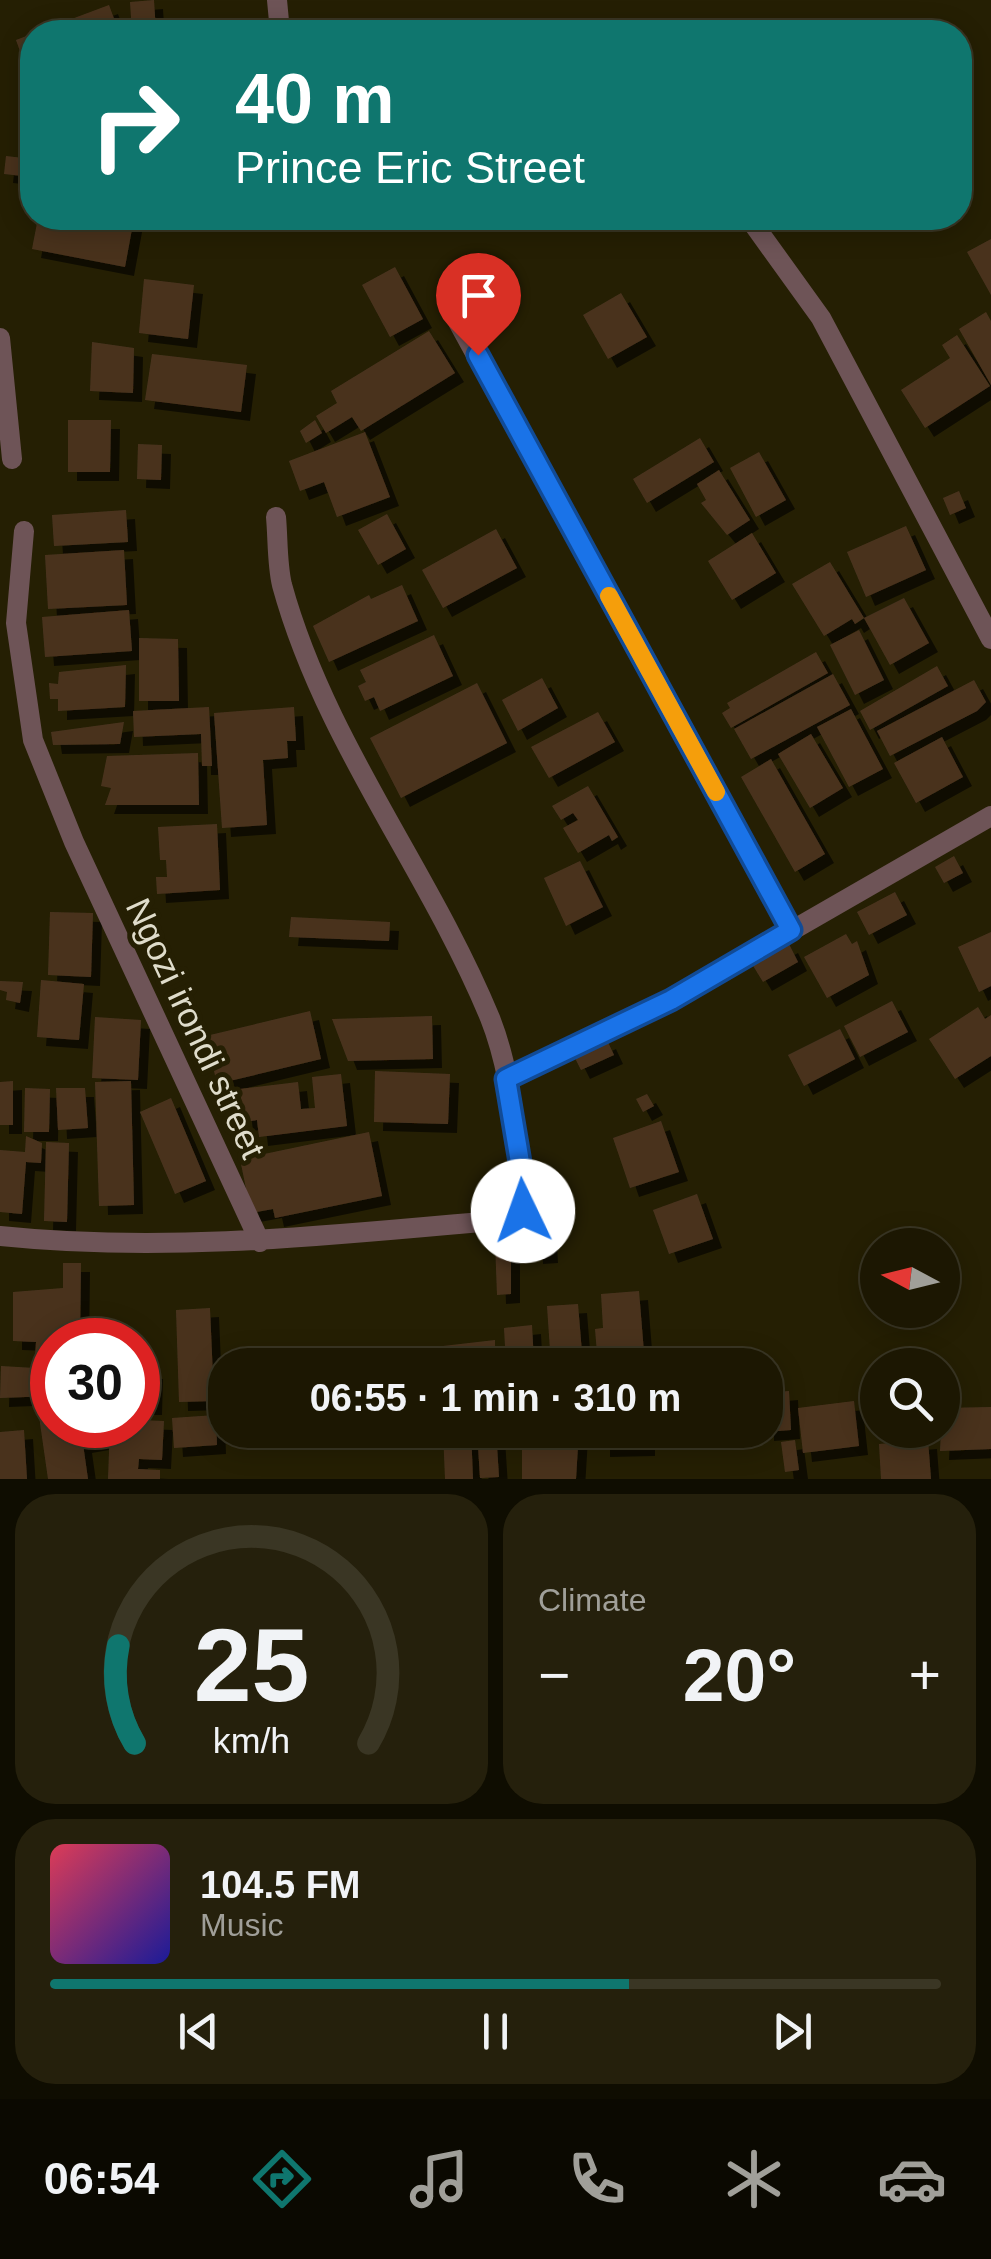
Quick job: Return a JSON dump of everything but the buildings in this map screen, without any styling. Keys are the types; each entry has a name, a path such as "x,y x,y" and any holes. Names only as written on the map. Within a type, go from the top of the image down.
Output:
{"street":[{"path":"759,230 821,318 991,639"},
{"path":"458,322 791,930"},
{"path":"0,338 12,459"},
{"path":"0,1236 86,1246 260,1242 514,1219 523,1211 526,1198 506,1079 491,1022 464,962 343,742 282,583 276,517"},
{"name":"Ngozi irondi street","path":"24,531 16,624 33,740 74,842 260,1242"},
{"path":"506,1079 671,1000 991,816"}],"slow traffic":[{"path":"609,596 716,792"}],"route":[{"path":"478,355 791,930 671,1000 506,1079 526,1198 523,1211"}]}
